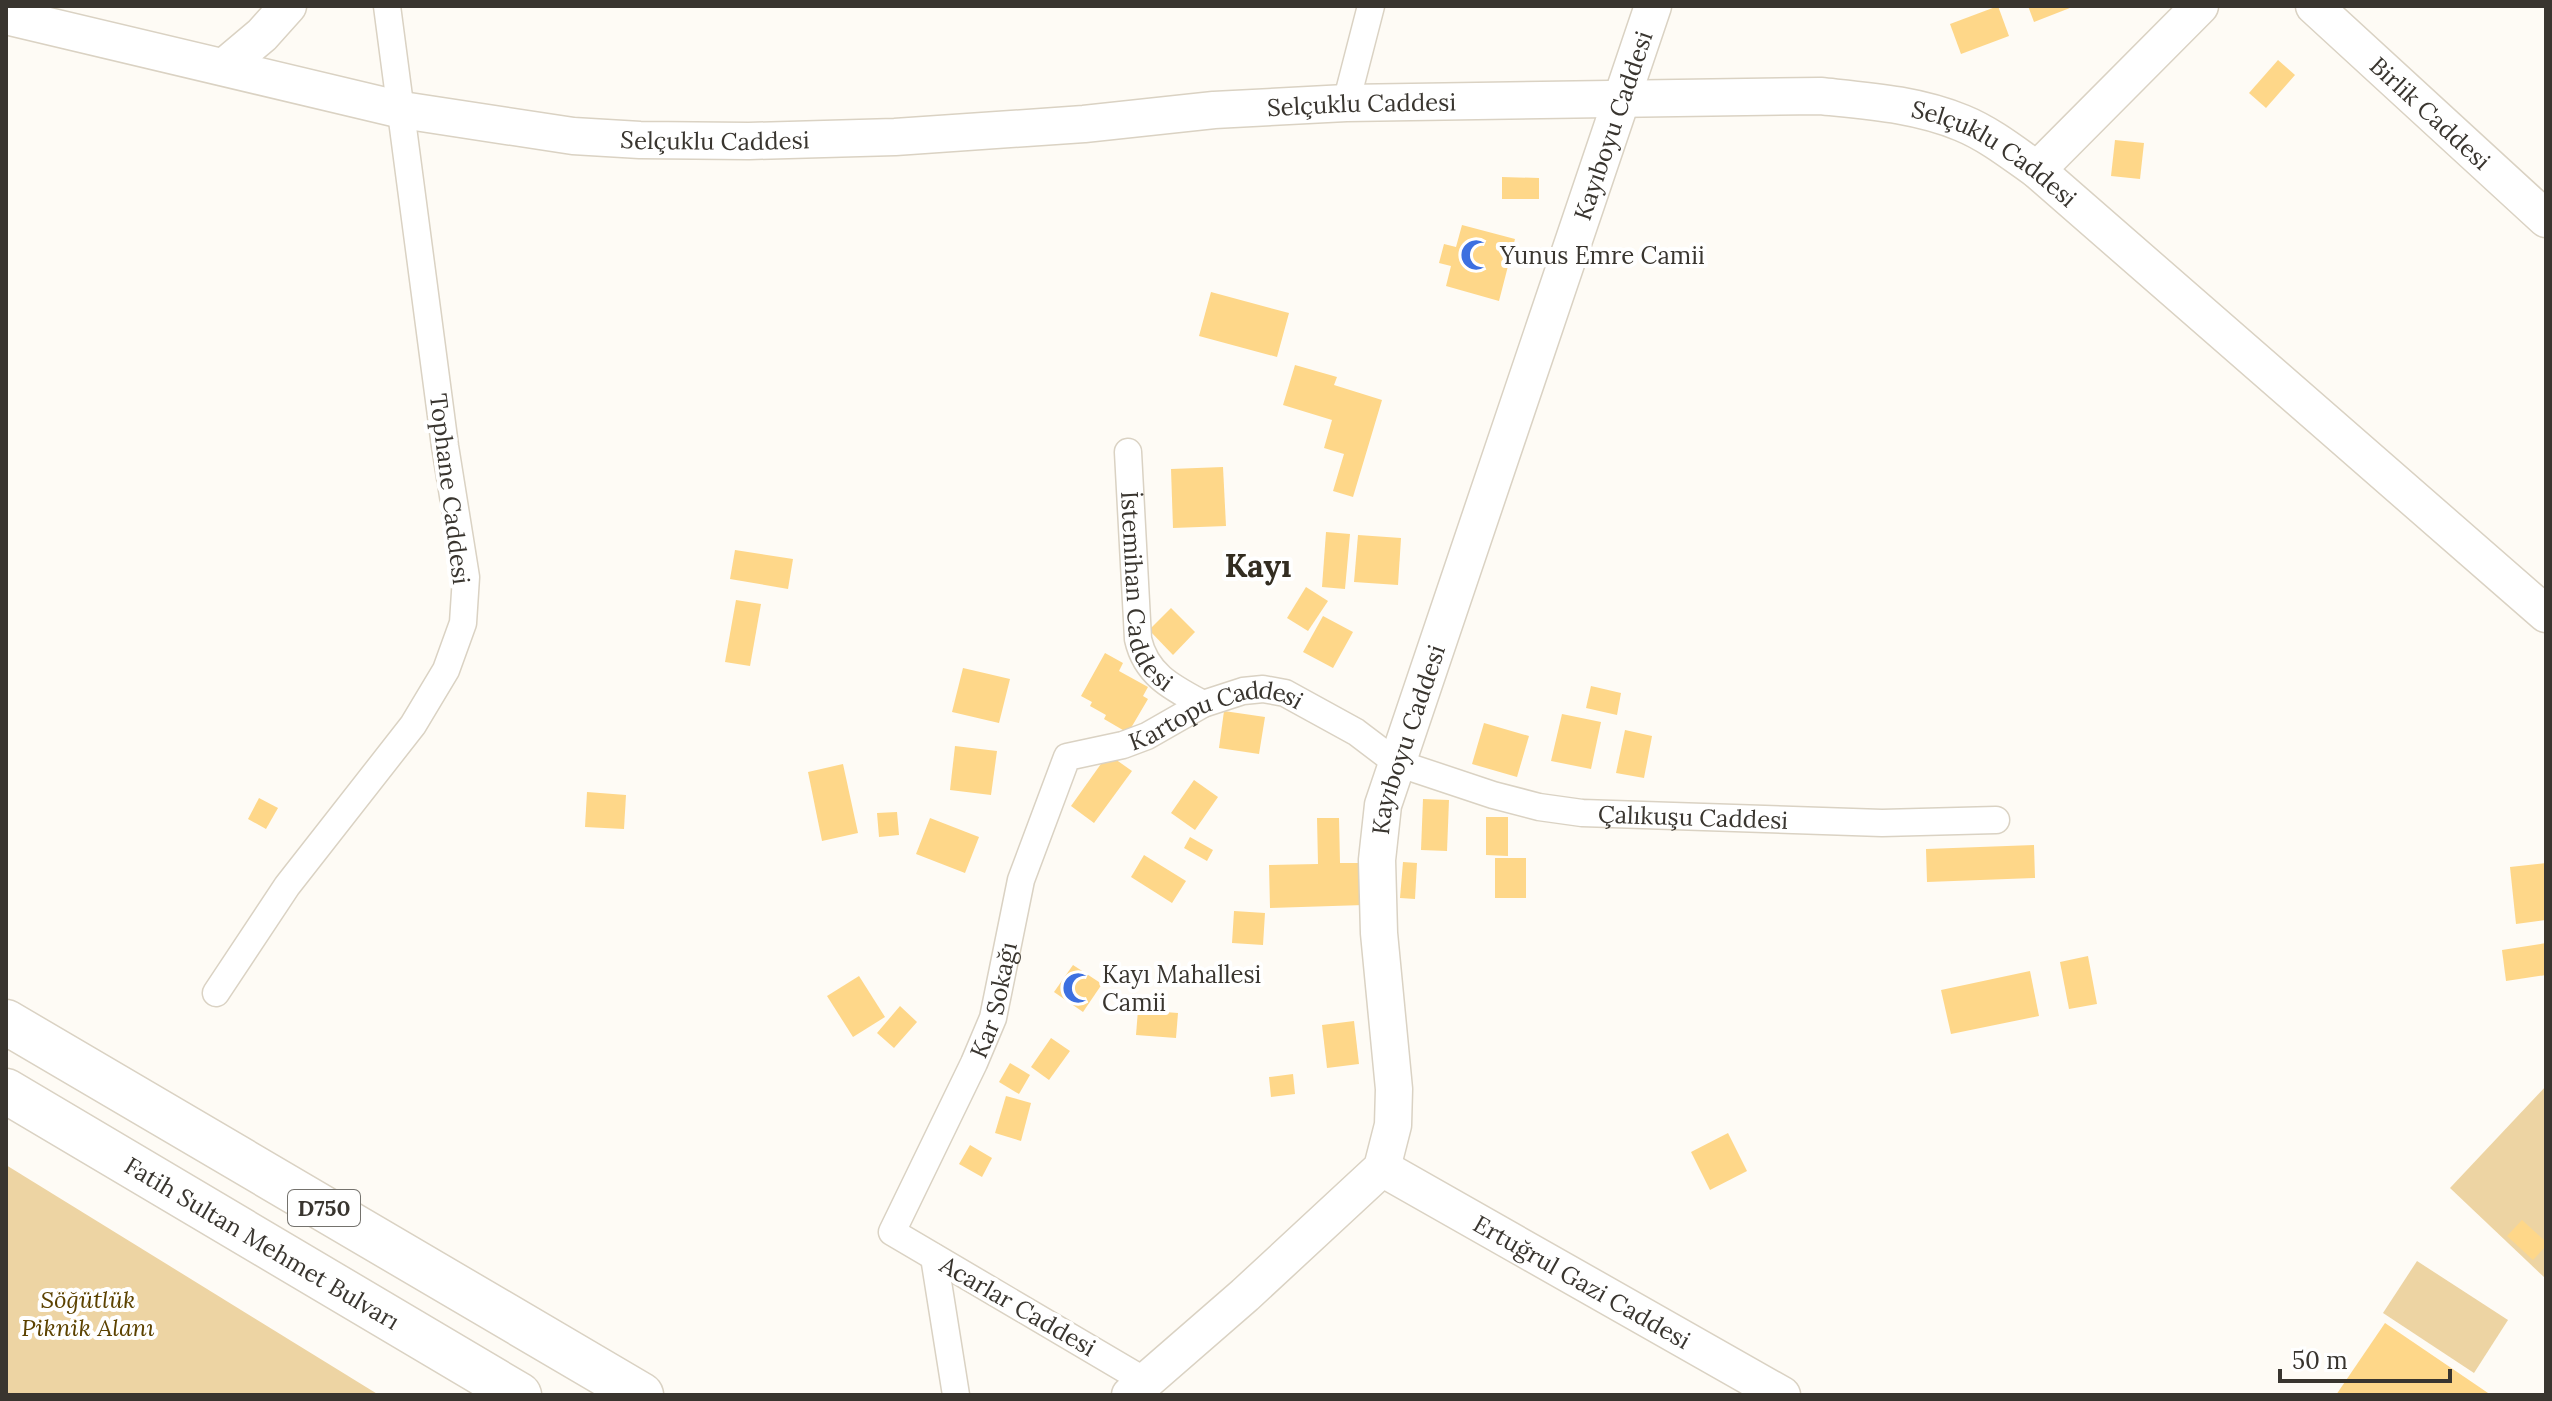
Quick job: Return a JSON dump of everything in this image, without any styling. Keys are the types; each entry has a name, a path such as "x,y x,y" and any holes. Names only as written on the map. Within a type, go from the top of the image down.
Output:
{"highway":[{"name":"D750","path":"6,1022 641,1395"},
{"name":"Fatih Sultan Mehmet Bulvarı","path":"6,1091 519,1395"}],"street":[{"path":"224,67 262,35 288,6"},
{"name":"Tophane Caddesi","path":"216,993 287,886 413,725 446,670 463,623 466,577 445,446 387,6"},
{"path":"1346,103 1371,6"},
{"name":"Kayıboyu Caddesi","path":"1382,1168 1393,1125 1394,1089 1379,933 1377,860 1383,805 1653,6"},
{"path":"2037,170 2200,6"},
{"name":"Birlik Caddesi","path":"2314,6 2546,219"},
{"name":"Selçuklu Caddesi","path":"6,16 402,110 573,136 640,140 895,137 1084,124 1214,110 1346,103 1820,96 1890,103 1963,123 2000,143 2037,170 2546,614"},
{"name":"İstemihan Caddesi","path":"1128,452 1141,655 1167,685 1203,704"},
{"name":"Kartopu Caddesi","path":"1067,757 1123,745 1147,736 1203,704 1243,691 1263,689 1285,693 1356,732 1397,763"},
{"name":"Kar Sokağı","path":"892,1232 993,1018 1021,880 1067,757"},
{"name":"Çalıkuşu Caddesi","path":"1397,763 1493,795 1539,807 1582,813 1882,823 1996,820"},
{"path":"1138,1388 1245,1295 1382,1168"},
{"name":"Ertuğrul Gazi Caddesi","path":"1382,1168 1782,1395"},
{"name":"Acarlar Caddesi","path":"892,1232 1138,1388"},
{"path":"934,1257 956,1395"}],"green space":[{"path":"2546,1086 2546,1279 2450,1188"},
{"name":"Söğütlük Piknik Alanı","path":"6,1165 379,1395 6,1395"},
{"path":"2417,1261 2508,1320 2474,1373 2383,1313"}],"building":[{"path":"1998,6 2009,36 1961,54 1950,24"},
{"path":"2028,6 2075,6 2034,22"},
{"path":"2278,60 2295,75 2266,108 2249,93"},
{"path":"2115,140 2144,143 2140,179 2111,176"},
{"path":"1502,177 1539,178 1539,199 1502,199"},
{"name":"Yunus Emre Camii","path":"1462,225 1515,239 1499,301 1446,286 1451,266 1439,263 1444,244 1456,247"},
{"path":"1211,292 1289,313 1277,357 1199,336"},
{"path":"1295,365 1337,377 1334,385 1382,400 1353,497 1333,491 1344,454 1324,448 1332,420 1283,405"},
{"path":"1223,467 1226,526 1173,528 1171,469"},
{"path":"1326,532 1350,534 1345,589 1322,587"},
{"path":"1358,535 1401,538 1398,585 1354,582"},
{"path":"735,550 793,559 788,589 730,579"},
{"path":"1306,587 1328,601 1308,631 1287,618"},
{"path":"736,600 761,604 750,666 725,662"},
{"path":"1171,608 1195,632 1173,655 1149,630"},
{"path":"1323,616 1353,632 1333,668 1303,652"},
{"path":"1105,653 1123,663 1119,671 1148,687 1143,696 1148,699 1128,733 1104,719 1106,715 1090,706 1092,702 1081,696"},
{"path":"963,668 1010,679 999,723 952,712"},
{"path":"1591,686 1621,693 1617,715 1586,708"},
{"path":"1224,711 1265,717 1259,754 1219,748"},
{"path":"1562,714 1601,722 1591,769 1551,761"},
{"path":"1484,723 1529,736 1517,777 1472,764"},
{"path":"1625,730 1652,736 1644,778 1616,773"},
{"path":"955,746 997,751 991,795 950,790"},
{"path":"1108,754 1132,771 1094,823 1071,806"},
{"path":"843,764 858,833 822,841 808,772"},
{"path":"1194,780 1218,797 1195,830 1171,813"},
{"path":"587,792 626,795 624,829 585,827"},
{"path":"259,798 278,808 266,829 248,819"},
{"path":"1423,799 1449,800 1447,851 1421,850"},
{"path":"897,812 899,835 879,837 877,813"},
{"path":"1486,817 1508,817 1508,856 1486,855"},
{"path":"930,818 979,837 965,873 916,854"},
{"path":"1317,818 1339,818 1340,863 1363,863 1364,905 1270,908 1269,865 1318,864"},
{"path":"1190,837 1213,850 1207,861 1184,848"},
{"path":"2034,845 2035,878 1927,882 1926,849"},
{"path":"1144,855 1186,881 1172,903 1131,877"},
{"path":"1495,858 1526,858 1526,898 1495,898"},
{"path":"1403,862 1417,863 1415,899 1400,898"},
{"path":"2546,863 2546,920 2516,924 2510,867"},
{"path":"1234,911 1265,913 1263,945 1232,943"},
{"path":"2546,943 2546,975 2506,981 2502,950"},
{"path":"2088,956 2097,1004 2069,1009 2060,962"},
{"name":"Kayı Mahallesi Camii","path":"1073,965 1102,984 1083,1012 1054,992"},
{"path":"2030,971 2039,1016 1951,1034 1941,990"},
{"path":"859,976 885,1017 853,1037 827,996"},
{"path":"900,1006 917,1022 894,1048 877,1033"},
{"path":"1138,1010 1178,1013 1176,1038 1136,1035"},
{"path":"1354,1021 1359,1064 1327,1068 1322,1025"},
{"path":"1051,1038 1070,1051 1049,1080 1031,1067"},
{"path":"1010,1063 1030,1075 1019,1094 999,1082"},
{"path":"1293,1074 1295,1094 1271,1097 1269,1077"},
{"path":"1006,1096 1031,1103 1021,1141 995,1133"},
{"path":"1728,1133 1747,1171 1710,1190 1691,1152"},
{"path":"970,1145 992,1158 982,1177 959,1164"},
{"path":"2522,1220 2546,1242 2533,1260 2507,1236"},
{"path":"2385,1323 2491,1395 2336,1395"}],"place":[{"name":"Yunus Emre Camii","path":"1476,255"},
{"name":"Kayı Mahallesi Camii","path":"1078,988"}],"district":[{"name":"Kayı","path":"1258,565"}]}
